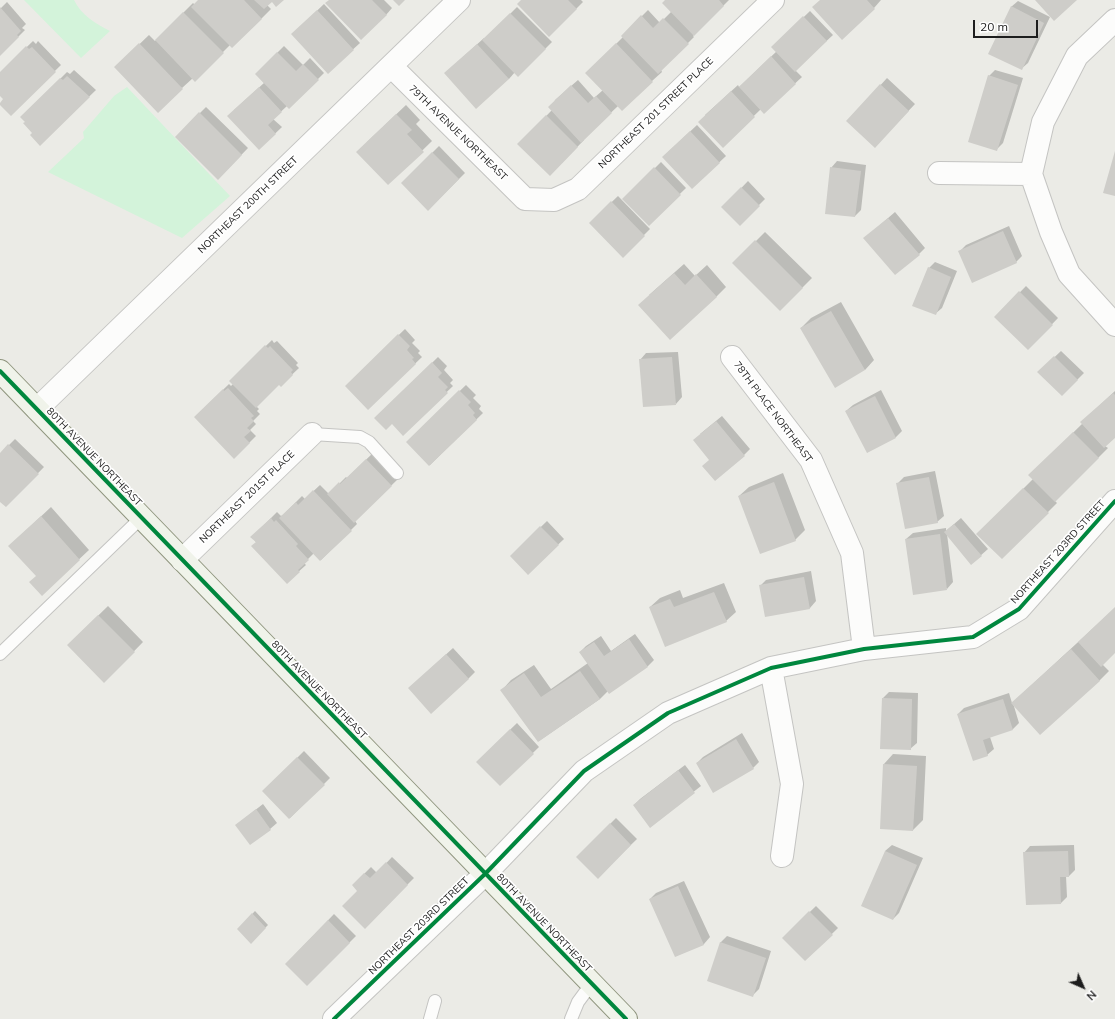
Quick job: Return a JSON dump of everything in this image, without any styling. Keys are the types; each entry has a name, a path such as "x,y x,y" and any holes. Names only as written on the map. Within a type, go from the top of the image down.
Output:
{"main road":[{"name":"80TH AVENUE NORTHEAST","path":"0,371 626,1019"}],"street":[{"name":"NORTHEAST 200TH STREET","path":"37,409 459,0"},
{"name":"NORTHEAST 201 STREET PLACE","path":"525,199 554,200 578,189 773,0"},
{"path":"1115,20 1077,56 1042,122 1031,174 1051,232 1069,274 1115,325"},
{"name":"79TH AVENUE NORTHEAST","path":"391,66 525,199"},
{"path":"939,173 1031,174"},
{"name":"78TH PLACE NORTHEAST","path":"732,357 811,460 852,552 864,649"},
{"name":"NORTHEAST 201ST PLACE","path":"182,560 312,434"},
{"name":"NORTHEAST 203RD STREET","path":"336,1019 485,874 584,771 668,713 771,668 864,649 973,638 1019,609 1115,501"},
{"path":"771,668 792,784 782,856"}],"lane":[{"path":"312,434 360,437 369,442 397,473"},
{"path":"0,654 141,518"},
{"path":"571,1019 578,1002 592,983"},
{"path":"430,1019 435,1001"}],"green space":[{"path":"24,0 74,0 85,15 110,31 81,58"},
{"path":"127,87 230,196 182,238 48,172 84,138 83,132 114,96"}],"building":[{"path":"198,0 244,0 262,19 232,48 191,7"},
{"path":"254,0 284,0 276,7 272,2 264,9"},
{"path":"329,0 372,0 387,15 361,40 325,3"},
{"path":"393,0 405,0 399,6"},
{"path":"521,0 568,0 577,9 549,37 517,4"},
{"path":"665,0 719,0 724,6 694,36 662,3"},
{"path":"820,0 867,0 875,9 842,40 812,7"},
{"path":"1035,0 1077,0 1054,21"},
{"path":"1011,6 1044,23 1022,70 988,54"},
{"path":"0,7 21,31 17,35 19,37 0,56"},
{"path":"317,10 354,50 328,74 291,34"},
{"path":"183,12 224,53 195,82 155,40"},
{"path":"510,13 546,49 518,77 482,40"},
{"path":"641,15 653,28 663,18 689,44 658,74 621,36"},
{"path":"803,16 827,41 795,72 771,47"},
{"path":"139,43 183,89 158,113 114,67"},
{"path":"616,43 653,82 622,111 585,73"},
{"path":"477,44 509,79 476,109 444,73"},
{"path":"26,46 29,49 32,47 56,72 11,116 0,105 3,99 0,96 0,72"},
{"path":"277,52 296,71 303,64 319,80 289,109 255,74"},
{"path":"771,56 796,84 764,114 739,87"},
{"path":"988,75 1018,85 997,151 968,142"},
{"path":"67,76 90,97 40,146 30,135 32,133 20,117 60,78 63,80"},
{"path":"880,84 909,111 875,148 846,121"},
{"path":"571,85 588,103 596,96 612,113 581,143 548,107"},
{"path":"259,87 282,112 268,125 276,134 259,150 227,116"},
{"path":"731,91 755,117 723,148 698,122"},
{"path":"199,112 242,155 218,180 175,137"},
{"path":"396,114 412,130 407,134 424,152 388,185 356,152"},
{"path":"546,115 578,147 550,176 517,144"},
{"path":"690,131 720,163 692,189 662,157"},
{"path":"1115,151 1115,196 1103,193"},
{"path":"432,152 459,179 428,211 401,183"},
{"path":"654,167 681,195 649,226 622,199"},
{"path":"830,167 861,171 855,217 825,214"},
{"path":"741,187 760,206 740,226 721,207"},
{"path":"611,201 645,236 623,258 589,223"},
{"path":"888,218 920,255 895,275 863,238"},
{"path":"1003,231 1017,263 972,283 958,251"},
{"path":"755,240 803,288 780,311 732,263"},
{"path":"928,267 951,277 936,315 912,306"},
{"path":"674,273 685,285 696,274 717,297 670,340 638,305"},
{"path":"1019,291 1053,325 1028,350 994,317"},
{"path":"831,311 865,370 835,388 800,328"},
{"path":"398,334 410,346 407,350 414,358 412,359 416,364 368,410 345,386"},
{"path":"265,345 268,348 270,346 293,370 291,372 293,375 281,387 279,385 256,408 229,381"},
{"path":"1054,356 1078,380 1062,396 1037,372"},
{"path":"672,357 676,405 643,407 639,359"},
{"path":"432,362 442,373 438,377 448,387 445,390 448,393 403,436 392,424 386,430 374,418"},
{"path":"228,388 254,416 251,418 254,421 247,428 251,431 244,437 250,443 234,459 194,417 223,389 224,391"},
{"path":"459,390 471,402 468,405 475,413 473,415 477,420 429,466 406,442"},
{"path":"1113,393 1115,395 1115,438 1104,448 1080,422"},
{"path":"875,396 896,438 867,453 845,411"},
{"path":"716,421 745,456 715,481 702,466 709,460 693,440"},
{"path":"1073,432 1099,458 1055,502 1028,475"},
{"path":"8,444 39,474 6,507 0,502 0,453"},
{"path":"366,459 392,486 354,523 327,494 339,482 340,484"},
{"path":"929,477 938,523 905,529 896,483"},
{"path":"774,482 796,541 760,554 738,496"},
{"path":"1023,488 1049,513 1002,559 976,534"},
{"path":"313,490 352,531 320,561 279,518 296,502 298,505"},
{"path":"41,516 80,560 42,596 29,582 36,576 8,546"},
{"path":"271,518 274,522 276,520 298,544 296,546 309,560 298,570 300,572 287,584 251,546 256,542 250,537"},
{"path":"954,524 982,556 971,565 944,532"},
{"path":"540,526 559,545 528,575 510,556"},
{"path":"940,534 947,590 913,595 905,539"},
{"path":"804,577 810,609 765,617 759,585"},
{"path":"714,592 727,622 665,647 649,607 670,599 674,607"},
{"path":"1115,607 1115,653 1101,667 1078,642"},
{"path":"98,615 135,652 104,683 67,645"},
{"path":"629,639 648,667 609,694 579,652 594,642 604,656"},
{"path":"1071,649 1100,681 1040,735 1011,703"},
{"path":"446,654 469,679 431,714 408,688"},
{"path":"580,671 600,699 538,742 500,690 524,673 541,697"},
{"path":"882,698 912,699 911,750 880,749"},
{"path":"1003,699 1013,730 983,740 988,756 973,761 957,714"},
{"path":"510,729 534,754 500,786 476,762"},
{"path":"736,739 754,769 713,793 696,763"},
{"path":"297,757 325,785 289,819 262,791"},
{"path":"883,764 917,766 913,831 880,829"},
{"path":"678,770 695,793 650,828 633,805"},
{"path":"256,809 271,830 250,845 235,825"},
{"path":"610,823 631,845 598,879 576,857"},
{"path":"885,851 917,865 893,920 861,906"},
{"path":"1068,851 1069,877 1060,877 1061,904 1026,905 1023,852"},
{"path":"386,862 408,885 365,929 342,906 357,891 352,885 364,873 370,878"},
{"path":"678,886 704,945 675,957 649,899"},
{"path":"809,911 833,935 805,961 782,938"},
{"path":"252,913 266,928 251,944 237,929"},
{"path":"328,920 350,943 307,986 285,964"},
{"path":"720,942 766,958 753,997 707,981"}],"cycle path":[{"path":"0,371 626,1019"},
{"path":"334,1019 485,874 584,771 668,713 771,668 864,649 973,637 1019,609 1115,501"}]}
